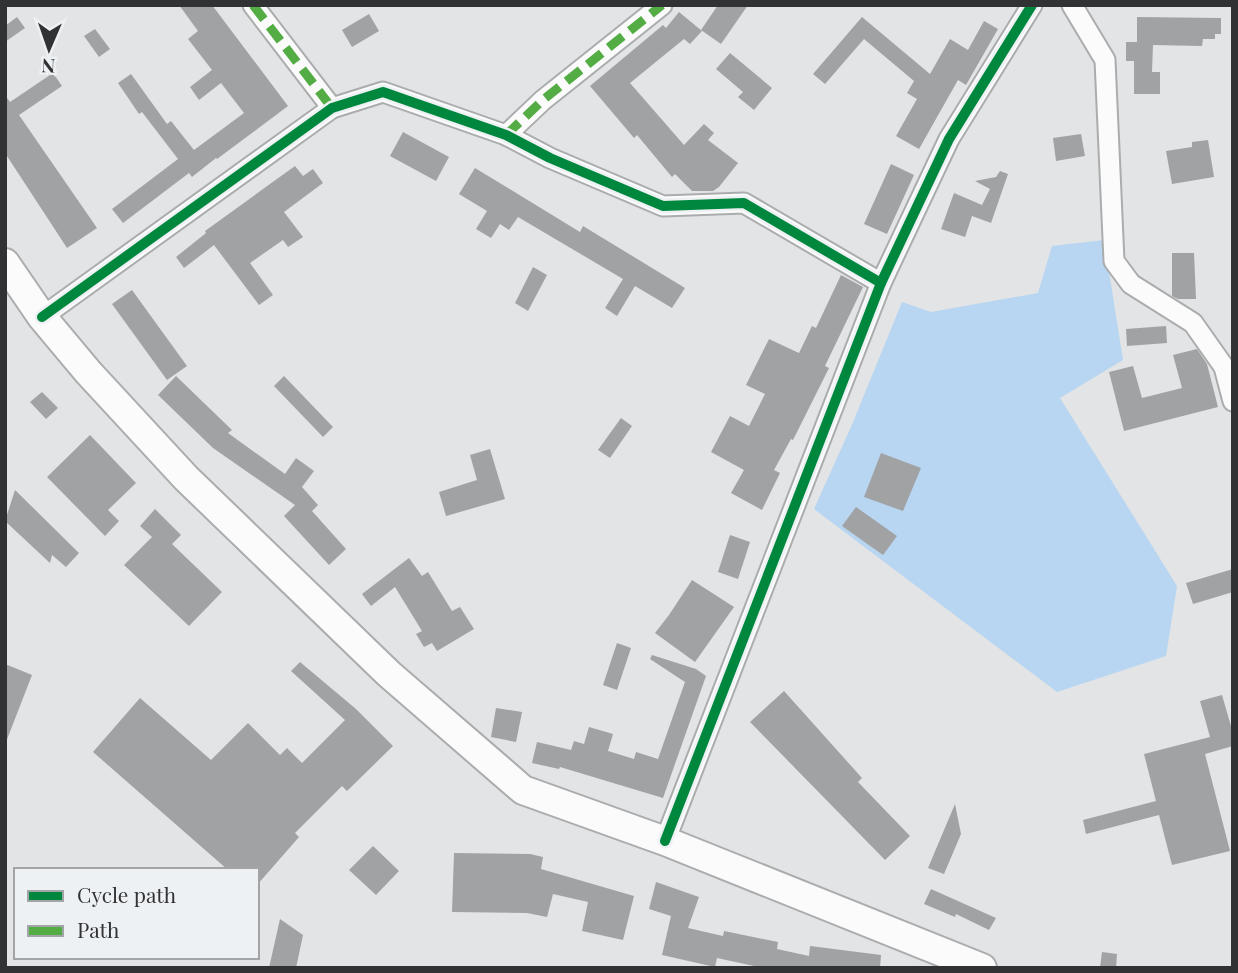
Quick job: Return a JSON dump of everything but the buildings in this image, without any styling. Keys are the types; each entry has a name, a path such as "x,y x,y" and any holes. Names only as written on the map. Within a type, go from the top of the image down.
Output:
{"main road":[{"path":"5,263 42,317 88,372 187,478 389,674 523,790 665,841 972,963"}],"street":[{"path":"253,5 332,108"},
{"path":"506,135 542,100 662,5"},
{"path":"665,841 881,283 949,139 1032,5"},
{"path":"1072,5 1105,60 1114,261 1131,284 1193,323 1224,366 1233,401"},
{"path":"42,317 332,108 383,92 506,135 550,158 663,206 744,203 881,283"},
{"path":"972,963 993,968"}],"shaded area":[{"path":"1104,240 1123,360 1060,398 1177,586 1166,656 1057,692 814,509 902,302 931,312 1038,293 1052,246"}],"marked path":[{"path":"253,5 332,108"},
{"path":"506,135 543,100 662,5"}],"cycle path":[{"path":"665,841 881,283 949,139 1032,5"},
{"path":"42,317 332,108 383,92 506,135 550,158 663,206 744,203 881,283"}]}
